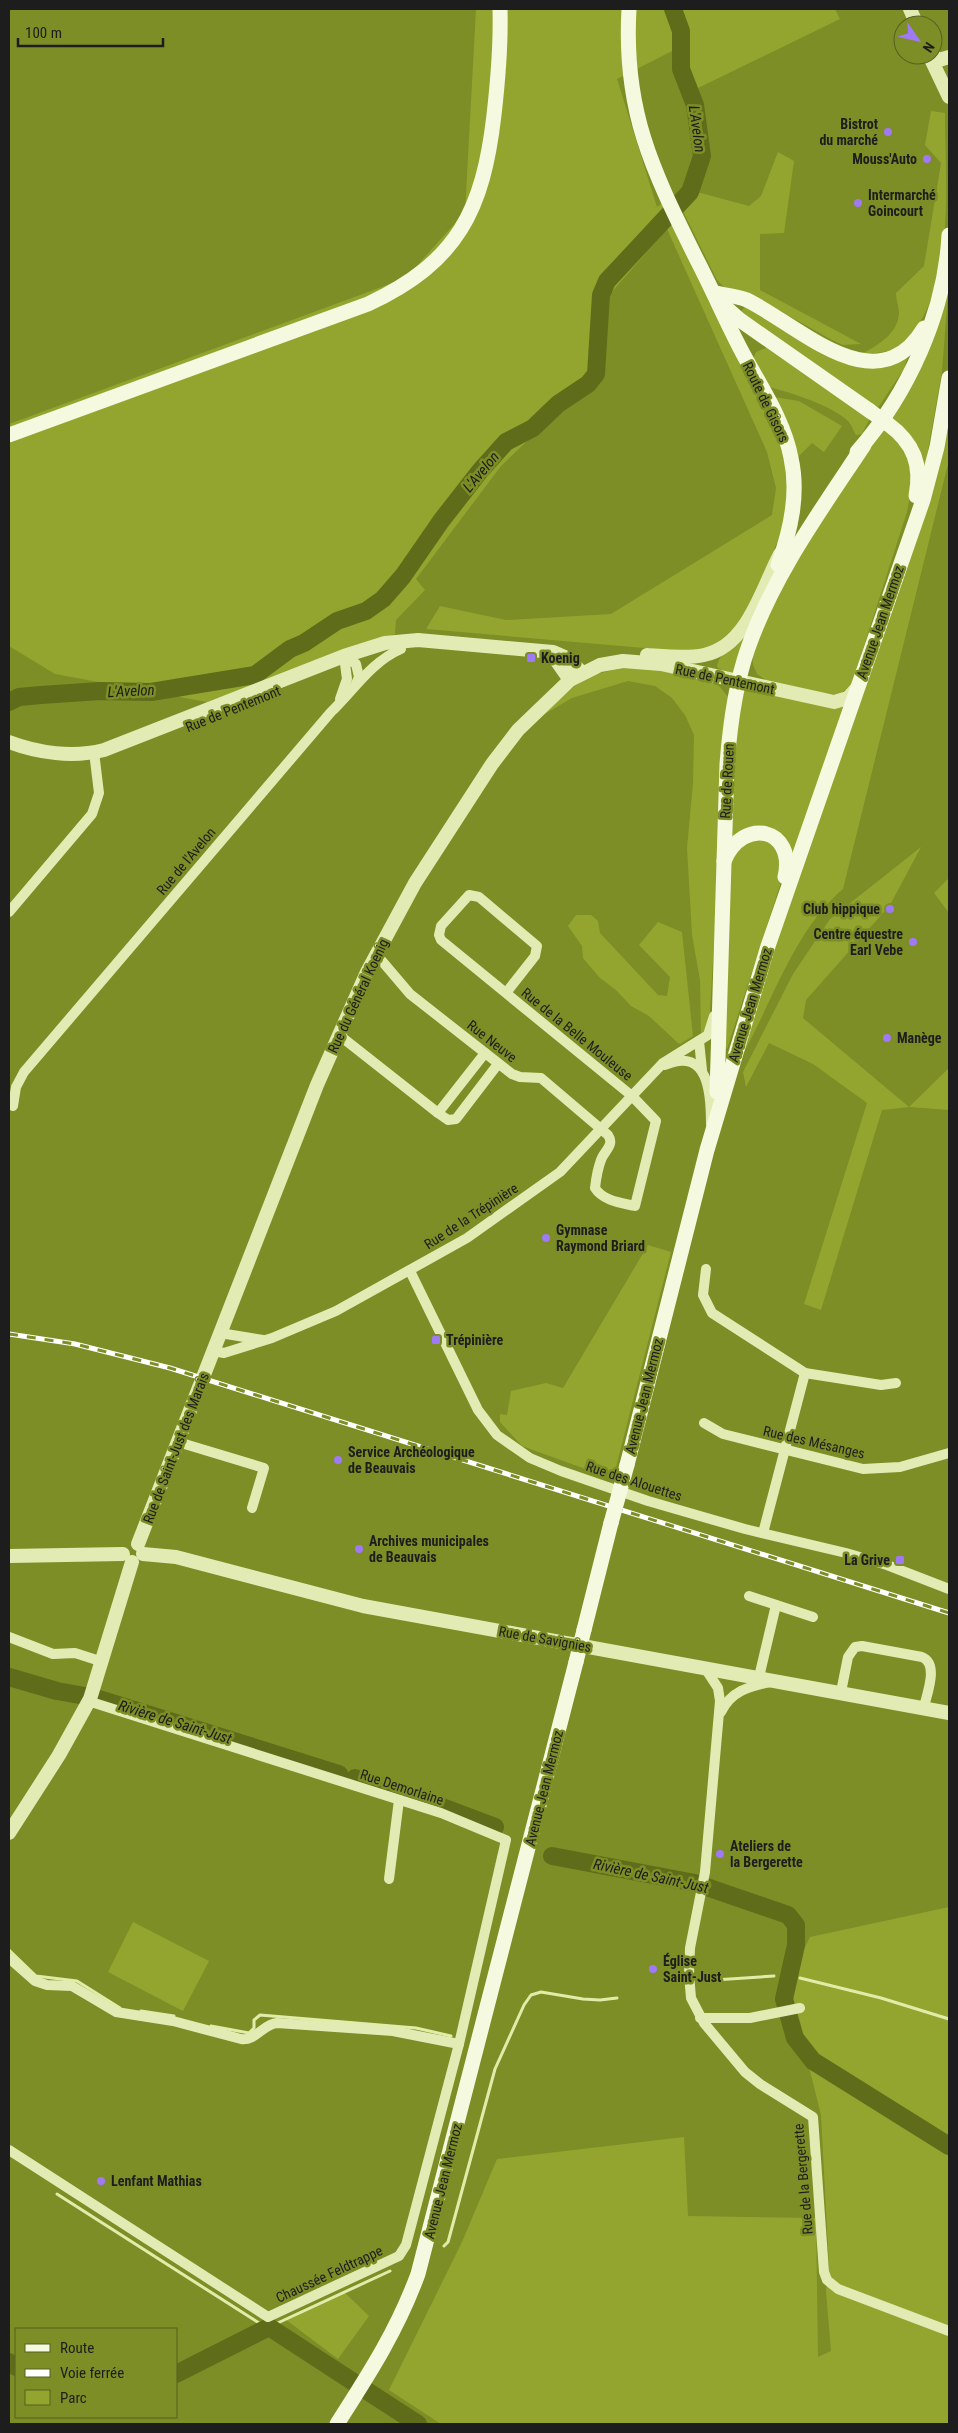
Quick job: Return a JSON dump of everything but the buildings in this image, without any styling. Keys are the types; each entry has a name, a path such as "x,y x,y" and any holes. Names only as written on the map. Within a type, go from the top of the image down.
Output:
{"main road":[{"path":"9,435 359,307 391,293 428,266 462,228 474,206 483,182 491,143 498,80 500,9"},
{"name":"Route de Gisors","path":"629,9 628,58 633,98 641,132 661,185 679,224 727,315 746,361 778,421 790,452 794,488 788,535 748,648"},
{"path":"788,535 820,500 864,445 900,390 917,358 937,310 946,269 949,235"},
{"path":"714,293 749,302 844,356 862,362 873,362 895,356 918,338 934,310 946,269"},
{"path":"749,302 736,304 727,315 773,343 870,411 888,424 910,445 915,455 918,471 914,504 894,580"},
{"path":"746,361 748,353 755,347 763,343 773,343"},
{"name":"Avenue Jean Mermoz","path":"339,2420 370,2375 386,2345 408,2299 420,2268 707,1150 778,916 926,487 949,378"},
{"name":"Rue de Rouen","path":"707,1150 719,1070 723,863 728,749 739,682 748,648 788,563 864,445"},
{"path":"723,863 733,846 746,835 762,833 778,841 786,853 788,863 778,916"}],"street":[{"path":"935,65 949,97"},
{"path":"939,65 949,78"},
{"path":"607,662 631,656 700,656 721,648 734,638 744,625 788,535"},
{"name":"Rue de Pentemont","path":"9,743 46,752 95,757 121,745 348,660 378,644 399,640 423,640 538,652 554,658 576,676 607,662 640,661 834,702 848,698 860,682"},
{"name":"Rue de Pentemont","path":"348,660 401,649 459,644"},
{"path":"717,677 714,671 714,663 721,648"},
{"name":"Rue de l'Avelon","path":"13,1106 16,1087 24,1072 331,712 379,662 401,649"},
{"path":"348,660 358,673 356,684"},
{"path":"331,712 346,686 348,660"},
{"name":"Rue du Général Koenig","path":"213,1351 339,1036 376,954 404,901 492,764 526,722 576,676"},
{"path":"9,912 92,814 98,793 95,757"},
{"name":"Rue de la Belle Mouleuse","path":"506,993 535,956 537,946 479,897 469,895 442,926 440,937 506,993 632,1096 657,1123 635,1206 612,1200 596,1189 601,1159 608,1150 610,1140 602,1129"},
{"name":"Rue Neuve","path":"376,954 410,994 498,1064 516,1076 541,1078 602,1129"},
{"name":"Rue de la Trépinière","path":"213,1351 224,1353 266,1340 336,1311 467,1238 553,1178 602,1129 657,1069 668,1059 707,1036 712,1028 721,976"},
{"path":"339,1036 448,1120 456,1119 498,1064"},
{"path":"699,1041 702,1070 711,1093 711,1130"},
{"path":"438,1113 485,1053"},
{"path":"657,1069 671,1062 683,1062 694,1065 702,1070"},
{"path":"706,1269 703,1295 712,1313 805,1373 881,1385 896,1383"},
{"name":"Rue des Alouettes","path":"410,1271 473,1402 491,1428 512,1447 540,1463 662,1506 864,1558 949,1589"},
{"path":"220,1333 266,1340"},
{"name":"Rue de Saint-Just des Marais","path":"9,1834 59,1755 90,1697 134,1554 213,1351"},
{"path":"763,1533 805,1373"},
{"name":"Rue des Mésanges","path":"704,1423 719,1433 843,1465 872,1469 900,1467 949,1453"},
{"path":"178,1442 264,1468 252,1508"},
{"name":"Rue de Savignies","path":"9,1556 134,1554 172,1556 358,1605 949,1712"},
{"path":"749,1596 813,1618"},
{"path":"759,1677 776,1605"},
{"path":"9,1637 53,1654 75,1653 102,1662"},
{"path":"841,1692 850,1652 855,1647 862,1646 922,1657 928,1660 931,1668 924,1707"},
{"name":"Rue de la Bergerette","path":"705,1668 715,1682 720,1694 704,1878 692,1934 689,1969 692,1998 700,2018 753,2080 813,2117 824,2272 827,2280 838,2289 949,2332"},
{"name":"Rue de la Bergerette","path":"717,1728 722,1711 734,1694 748,1687 777,1680"},
{"name":"Rue Demorlaine","path":"90,1697 151,1721 450,1817 506,1840 459,2044"},
{"path":"389,1879 399,1800"},
{"path":"9,1958 34,1981 47,1985 72,1986 116,2012 173,2021 241,2039 250,2039 270,2024 277,2023 393,2031 459,2044"},
{"path":"700,2018 750,2018 792,2010"},
{"name":"Chaussée Feldtrappe","path":"9,2150 268,2317 395,2258 404,2251 459,2044"}],"green space":[{"path":"476,9 835,9 840,19 696,89 678,48 617,79 657,207 662,203 780,439 789,485 785,525 742,621 715,645 701,650 679,651 426,629 440,606 506,620 611,614 772,515 776,488 767,452 667,229 610,294 598,383 564,406 501,466 416,579 425,590 396,620 395,634 207,702 55,674 9,646 9,424 406,278 465,212"},
{"path":"931,111 945,113 946,204 939,270 931,299 918,325 899,346 887,351 862,354 880,343 891,333 898,320 899,313 896,293 924,266 941,163 925,145"},
{"path":"778,152 794,161 784,233 760,234 760,290 861,344 843,345 750,294 724,287 717,280 681,207 697,192 749,206 761,196"},
{"path":"948,293 942,371 923,479 888,418"},
{"path":"746,306 830,354 908,355 904,369 877,409 739,313"},
{"path":"768,347 870,418 862,434 856,435 848,421 832,410 800,396 769,387 753,359 756,352"},
{"path":"774,397 799,401 842,426 824,452 812,443 796,459"},
{"path":"949,425 949,460 843,889 826,906 798,945 743,1054 786,909 935,483"},
{"path":"881,426 905,448 913,480 907,512 852,683 841,694 827,694 766,680 757,674 753,665 752,652 780,583"},
{"path":"743,637 746,640 733,678 717,667 718,662 730,647"},
{"path":"645,667 712,682 719,686 729,698 709,1027 701,1034 700,980 692,935 687,848 693,783 694,735 685,715 672,698 655,686 628,681 572,698 536,719 573,687 584,680 609,671"},
{"path":"743,688 843,707 793,856 776,833 730,842 735,740"},
{"path":"765,839 781,851 782,879 727,1049 724,1046 730,863 745,841"},
{"path":"921,847 890,905 806,1000 803,1018 909,1107 949,1068 949,1110 910,1107 882,1110 821,1310 804,1304 867,1103 813,1064 769,1043 746,1087 743,1072 793,974 830,919"},
{"path":"949,878 949,913 934,893"},
{"path":"576,915 591,915 598,921 600,933 658,995 667,996 670,977 639,945 658,922 682,932 693,1036 680,1044 678,1043 649,1016 631,1006 617,991 599,977 583,958 582,946 568,926"},
{"path":"648,1245 671,1252 613,1479 522,1446 500,1422 500,1414 507,1415 511,1391 546,1383 563,1388"},
{"path":"949,1907 949,2424 441,2424 389,2390 462,2242 497,2159 684,2137 688,2216 816,2218 818,2357 831,2351 826,2291 829,2267 821,2115 791,1995 792,1973 810,1937"},
{"path":"133,1922 209,1961 183,2011 108,1972"},
{"path":"344,2292 369,2316 338,2359 285,2319"}],"waterway":[{"name":"L'Avelon","path":"9,702 19,697 41,695 100,691 151,692 255,675 290,649 304,643 337,621 366,611 383,599 403,576 441,521 480,471 506,442 533,428 558,404 588,384 596,374 601,295 607,281 690,192 702,156 695,105 681,69 681,31 673,9"},
{"name":"Rivière de Saint-Just","path":"9,1677 57,1691 96,1698 339,1774"},
{"name":"Rivière de Saint-Just","path":"355,1778 426,1801 495,1827"},
{"name":"Rivière de Saint-Just","path":"552,1856 695,1883 788,1915 796,1925 796,1945 784,1999 795,2038 813,2061 949,2146"},
{"path":"9,1950 36,1976 77,1981 120,2008"},
{"path":"699,1981 774,1976"},
{"path":"800,1978 881,1998 949,2019"},
{"path":"444,2246 448,2242 495,2069 524,2005 531,1995 541,1992 583,1999 617,1998"},
{"path":"141,2011 174,2016"},
{"path":"211,2026 249,2033 254,2028 254,2020 260,2015 416,2028 451,2036"},
{"path":"57,2194 259,2323 269,2327 390,2271"},
{"path":"178,2373 269,2327 358,2385"},
{"path":"9,2362 15,2366"},
{"path":"367,2391 418,2424"}],"railway":[{"path":"9,1334 75,1344 170,1368 949,1613"}],"place":[{"name":"Bistrot du marché","path":"888,132"},
{"name":"Mouss'Auto","path":"927,159"},
{"name":"Intermarché Goincourt","path":"858,203"},
{"name":"Koenig","path":"531,658"},
{"name":"Club hippique","path":"890,909"},
{"name":"Centre équestre Earl Vebe","path":"913,942"},
{"name":"Manège","path":"887,1038"},
{"name":"Gymnase Raymond Briard","path":"546,1238"},
{"name":"Trépinière","path":"436,1340"},
{"name":"Service Archéologique de Beauvais","path":"338,1460"},
{"name":"Archives municipales de Beauvais","path":"359,1549"},
{"name":"La Grive","path":"900,1560"},
{"name":"Ateliers de la Bergerette","path":"720,1854"},
{"name":"Église Saint-Just","path":"653,1969"},
{"name":"Lenfant Mathias","path":"101,2181"}]}
